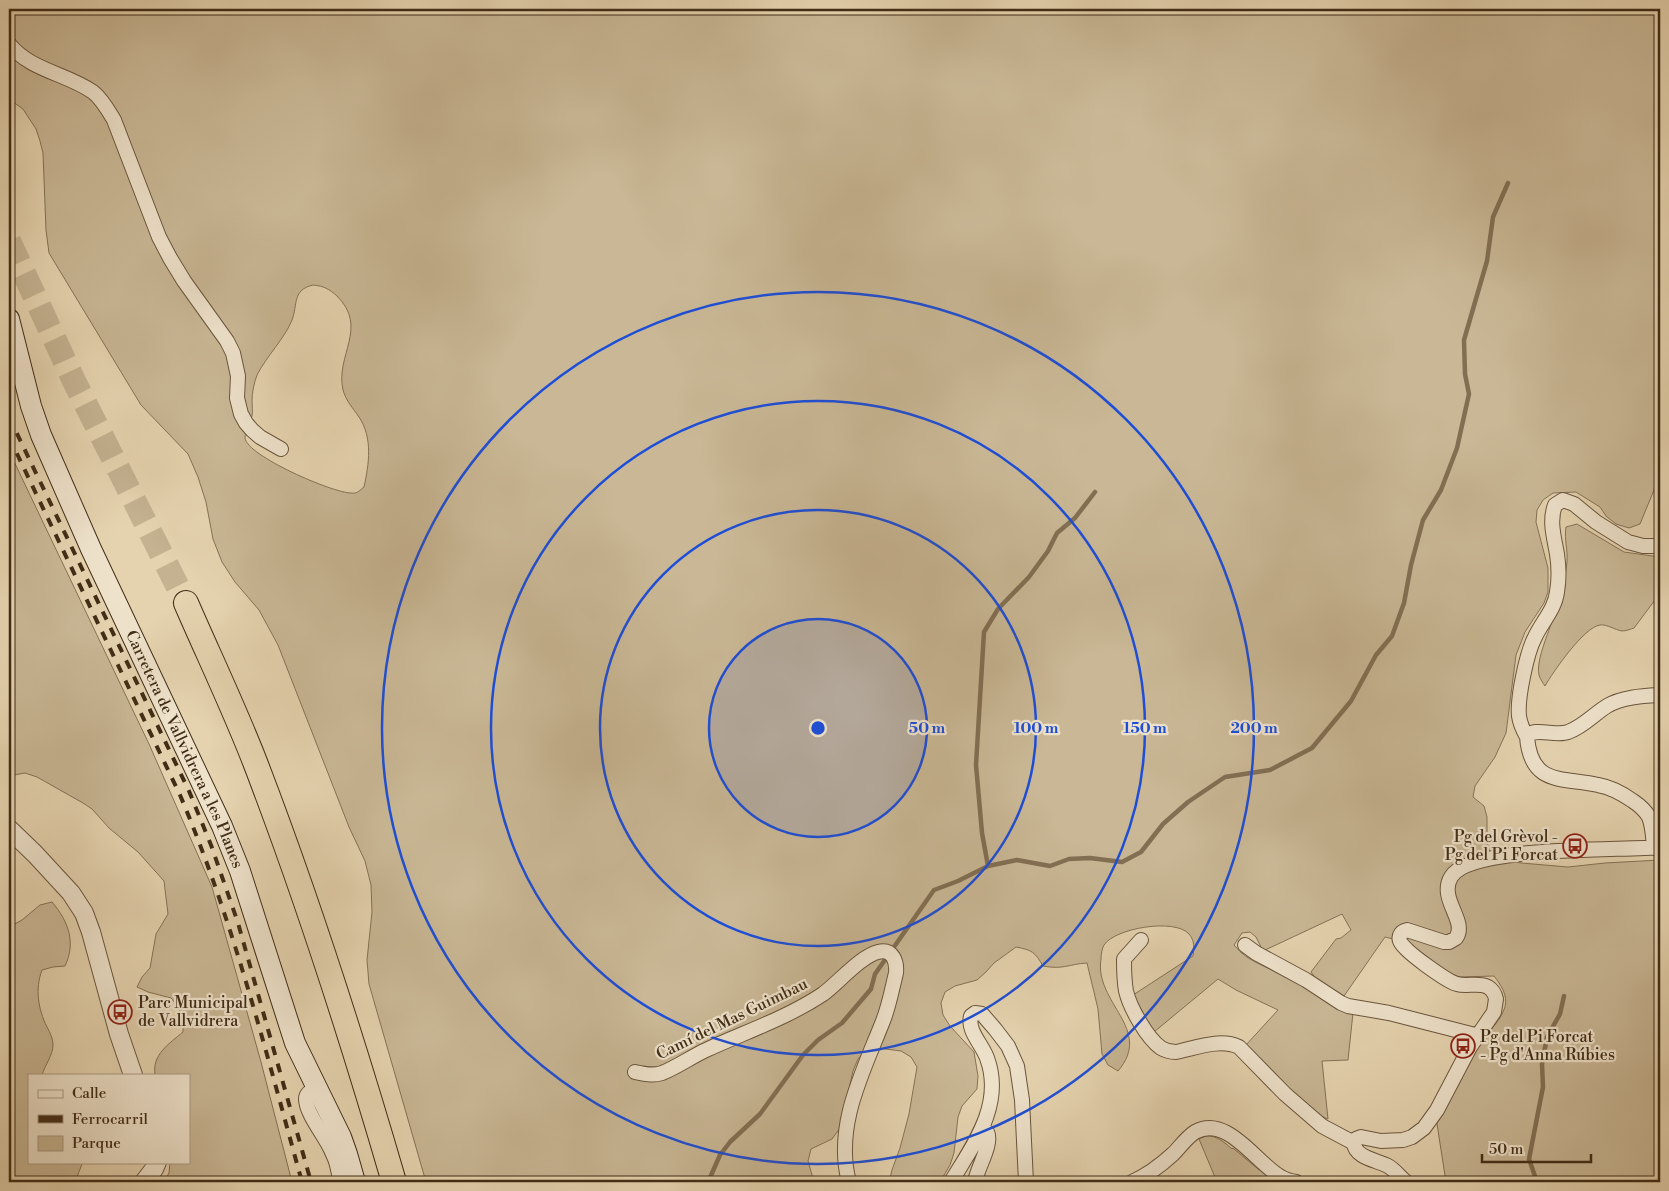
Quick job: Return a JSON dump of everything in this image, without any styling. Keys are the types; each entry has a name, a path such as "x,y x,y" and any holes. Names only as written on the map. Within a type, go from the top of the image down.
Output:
{"highway":[{"path":"186,603 255,762 354,1047 394,1182"}],"main road":[{"name":"Carretera de Vallvidrera a les Planes","path":"9,319 31,406 41,435 91,549 222,826 240,871 295,1043 341,1137 355,1182"}],"street":[{"path":"9,44 26,60 83,86 95,94 105,105 114,120 159,237 184,282 227,341 233,353 237,370 237,398 244,419 260,437 281,449"},
{"path":"1406,1182 1387,1166 1360,1154 1355,1149 1354,1143 1356,1139 1361,1137 1381,1141 1403,1140 1420,1132 1437,1110 1470,1047 1479,1036 1496,1007 1496,999 1493,992 1482,985 1461,985 1451,982 1405,949 1400,943 1400,936 1403,931 1410,930 1444,942 1449,942 1456,938 1460,927 1448,898 1449,883 1452,874 1467,865 1526,853 1657,847 1645,811 1621,794 1603,786 1559,779 1545,774 1532,758 1527,737 1520,722 1519,708 1528,651 1555,603 1558,592 1558,569 1552,524 1552,514 1555,505 1563,500 1574,504 1596,522 1628,542 1643,546 1660,546"},
{"path":"1527,737 1530,733 1535,732 1554,734 1568,732 1608,706 1633,698 1660,695"},
{"path":"9,829 71,893 84,913 119,1034 133,1074"},
{"path":"1141,940 1124,959 1123,977 1126,993 1134,1011 1160,1047 1170,1052 1176,1052 1220,1043 1239,1047 1285,1094 1322,1126 1354,1143"},
{"path":"1245,945 1348,1006 1389,1013 1479,1036"},
{"name":"Camí del Mas Guimbau","path":"636,1072 648,1075 660,1074 705,1050 794,1011 824,993 867,958 879,952 887,952 895,959 897,965 896,973 884,1020 857,1083 852,1102 844,1149 849,1182"},
{"path":"951,1182 982,1130 990,1108 992,1083 987,1058 970,1023 971,1016 975,1013 982,1014 995,1029 1008,1046 1017,1066 1022,1100 1026,1182"},
{"path":"316,1088 306,1096 307,1103 332,1152 340,1182"},
{"path":"1132,1182 1156,1169 1190,1136 1203,1129 1210,1128 1226,1132 1279,1176 1296,1182"},
{"path":"975,1182 990,1139 987,1132 982,1130"},
{"path":"144,1182 156,1164"}],"green space":[{"path":"9,9 1660,9 1660,467 1654,490 1640,524 1629,528 1616,524 1606,516 1600,507 1576,492 1553,493 1543,500 1537,510 1536,522 1548,568 1548,592 1544,603 1525,632 1516,655 1506,733 1495,757 1475,786 1473,797 1484,806 1487,817 1487,842 1490,853 1501,859 1521,863 1568,867 1660,860 1660,1182 1446,1182 1437,1118 1481,1041 1503,1013 1506,998 1503,990 1494,976 1460,977 1450,974 1409,943 1385,937 1344,996 1322,983 1311,972 1336,939 1341,938 1351,930 1342,914 1263,951 1256,937 1250,932 1242,933 1234,945 1240,952 1255,962 1297,981 1323,1000 1353,1013 1348,1060 1322,1061 1328,1119 1309,1108 1246,1045 1278,1010 1236,990 1218,979 1154,1032 1133,995 1193,956 1194,950 1191,937 1182,929 1159,926 1145,927 1120,934 1110,939 1102,950 1101,975 1106,989 1127,1029 1130,1042 1127,1056 1118,1071 1108,1065 1102,1054 1098,1009 1087,963 1061,967 1043,966 1033,952 1016,947 994,963 977,980 955,986 945,992 941,1003 943,1015 950,1026 974,1052 978,1076 977,1089 962,1106 958,1117 954,1153 950,1165 940,1182 889,1182 909,1114 917,1067 911,1057 901,1051 878,1048 866,1050 858,1059 853,1071 840,1128 832,1139 811,1149 808,1161 814,1182 426,1182 369,984 367,960 372,912 371,885 365,861 349,827 278,645 259,610 235,582 222,562 213,539 206,502 188,454 141,405 49,253 46,230 43,153 40,141 36,129 23,109 9,101","holes":["317,285 326,288 337,296 346,308 350,319 351,331 343,365 343,390 363,425 369,451 364,487 355,493 327,487 292,472 260,454 249,446 245,438 252,416 252,395 257,375 289,327 299,294 306,287"]},
{"path":"9,451 149,744 212,887 292,1182 164,1182 169,1173 170,1164 190,1164 190,1074 155,1074 156,1061 159,1055 167,1045 183,1032 183,1019 178,1007 171,998 137,987 142,977 150,968 156,934 168,914 164,881 138,852 109,828 92,809 83,803 37,777 25,773 14,775 9,779"},
{"path":"1577,524 1624,552 1660,557 1660,596 1634,628 1622,631 1600,625 1586,633 1570,651 1545,686 1538,670 1543,646 1560,596 1566,571 1566,527"},
{"path":"52,902 63,917 69,933 70,949 65,966 42,970 40,977 38,999 53,1045 42,1074 28,1074 28,1164 82,1164 75,1182 9,1182 9,927 22,920 40,905"},
{"path":"1206,1136 1220,1140 1233,1148 1258,1169 1282,1182 1217,1182 1199,1139"}],"waterway":[{"path":"988,866 1017,860 1050,866 1069,859 1090,858 1122,862 1141,852 1163,824 1188,802 1225,777 1270,770 1312,748 1351,701 1376,655 1392,636 1404,603 1411,565 1423,520 1441,490 1457,448 1469,394 1465,374 1464,340 1487,261 1493,217 1508,183"},
{"path":"706,1182 709,1180 720,1155 730,1142 760,1114 803,1055 818,1040 842,1023 871,989 875,974 934,890 958,881 988,866 982,833 976,765 984,632 998,609 1029,577 1048,551 1057,533 1075,518 1095,492"},
{"path":"1537,1182 1529,1159 1543,1087 1542,1064 1547,1037 1560,1014 1564,996"}],"tunnel":[{"path":"9,241 74,381 186,603"}],"railway":[{"path":"9,417 189,791 211,845 238,923 311,1182"},
{"path":"9,437 180,795 199,842 232,938 262,1035 302,1182"}],"place":[{"name":"Pg del Grèvol - Pg del Pi Forcat","path":"1575,846"},
{"name":"Parc Municipal de Vallvidrera","path":"120,1012"},
{"name":"Pg del Pi Forcat - Pg d'Anna Rúbies","path":"1463,1046"}]}
